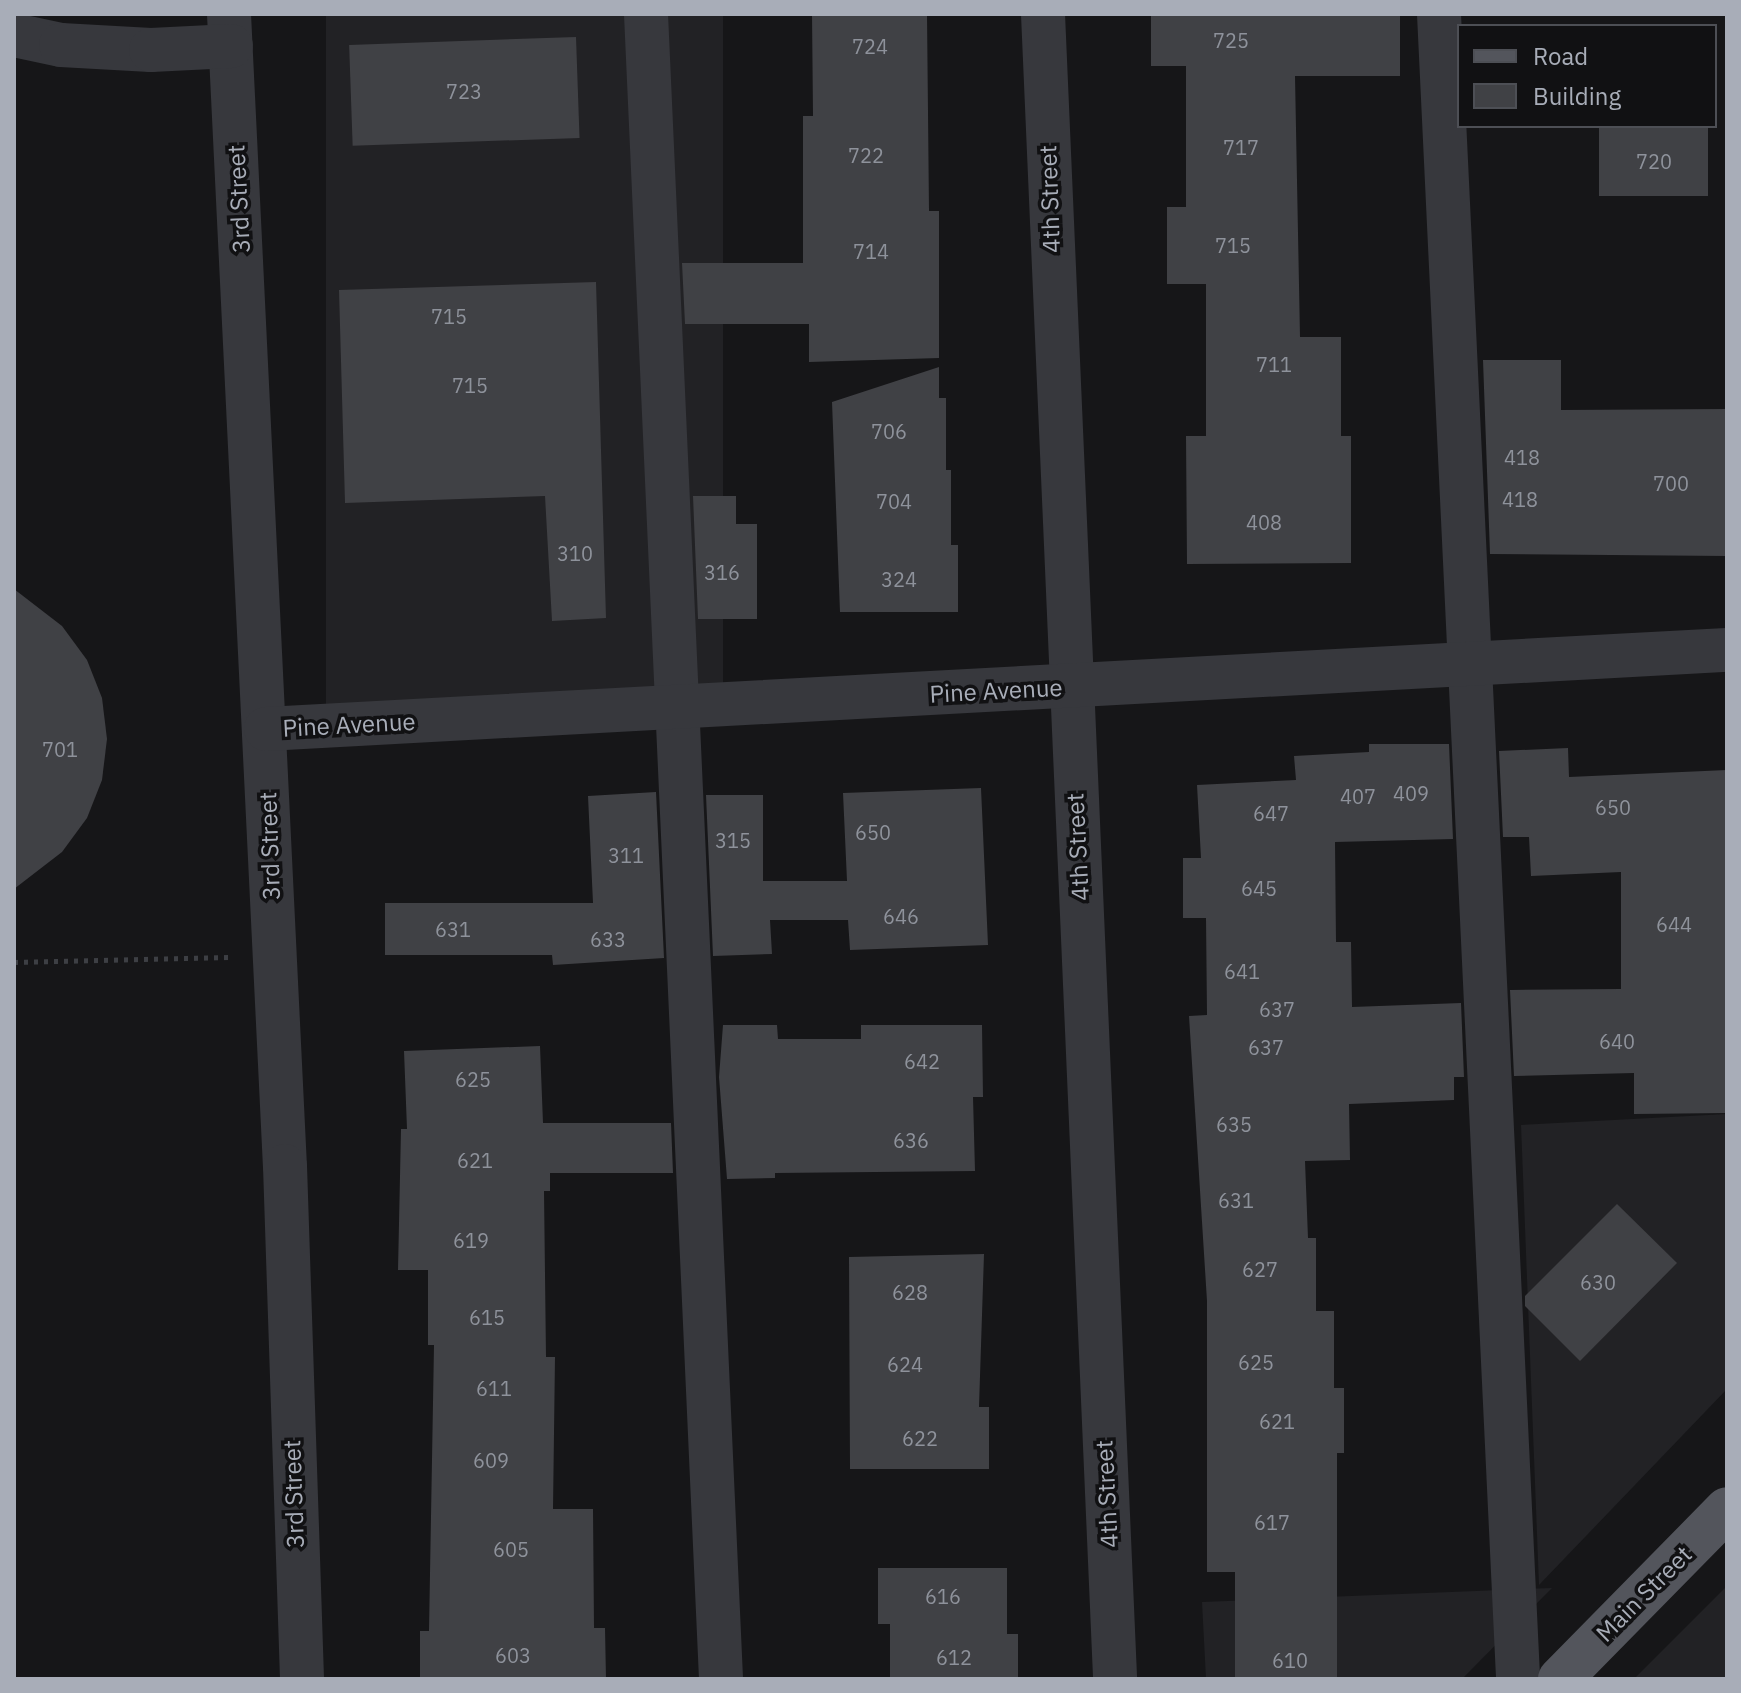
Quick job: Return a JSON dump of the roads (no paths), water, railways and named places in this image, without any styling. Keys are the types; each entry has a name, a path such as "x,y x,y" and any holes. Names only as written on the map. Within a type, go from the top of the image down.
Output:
{"main road":[{"name":"Main Street","path":"1560,1679 1723,1521"}],"street":[{"path":"646,14 681,708 721,1679"},
{"name":"4th Street","path":"1043,14 1069,687 1115,1679"},
{"path":"1439,14 1518,1679"},
{"path":"14,35 61,45 151,50 230,30"},
{"name":"3rd Street","path":"230,30 266,729 302,1679"},
{"name":"Pine Avenue","path":"266,729 1727,650"}]}
